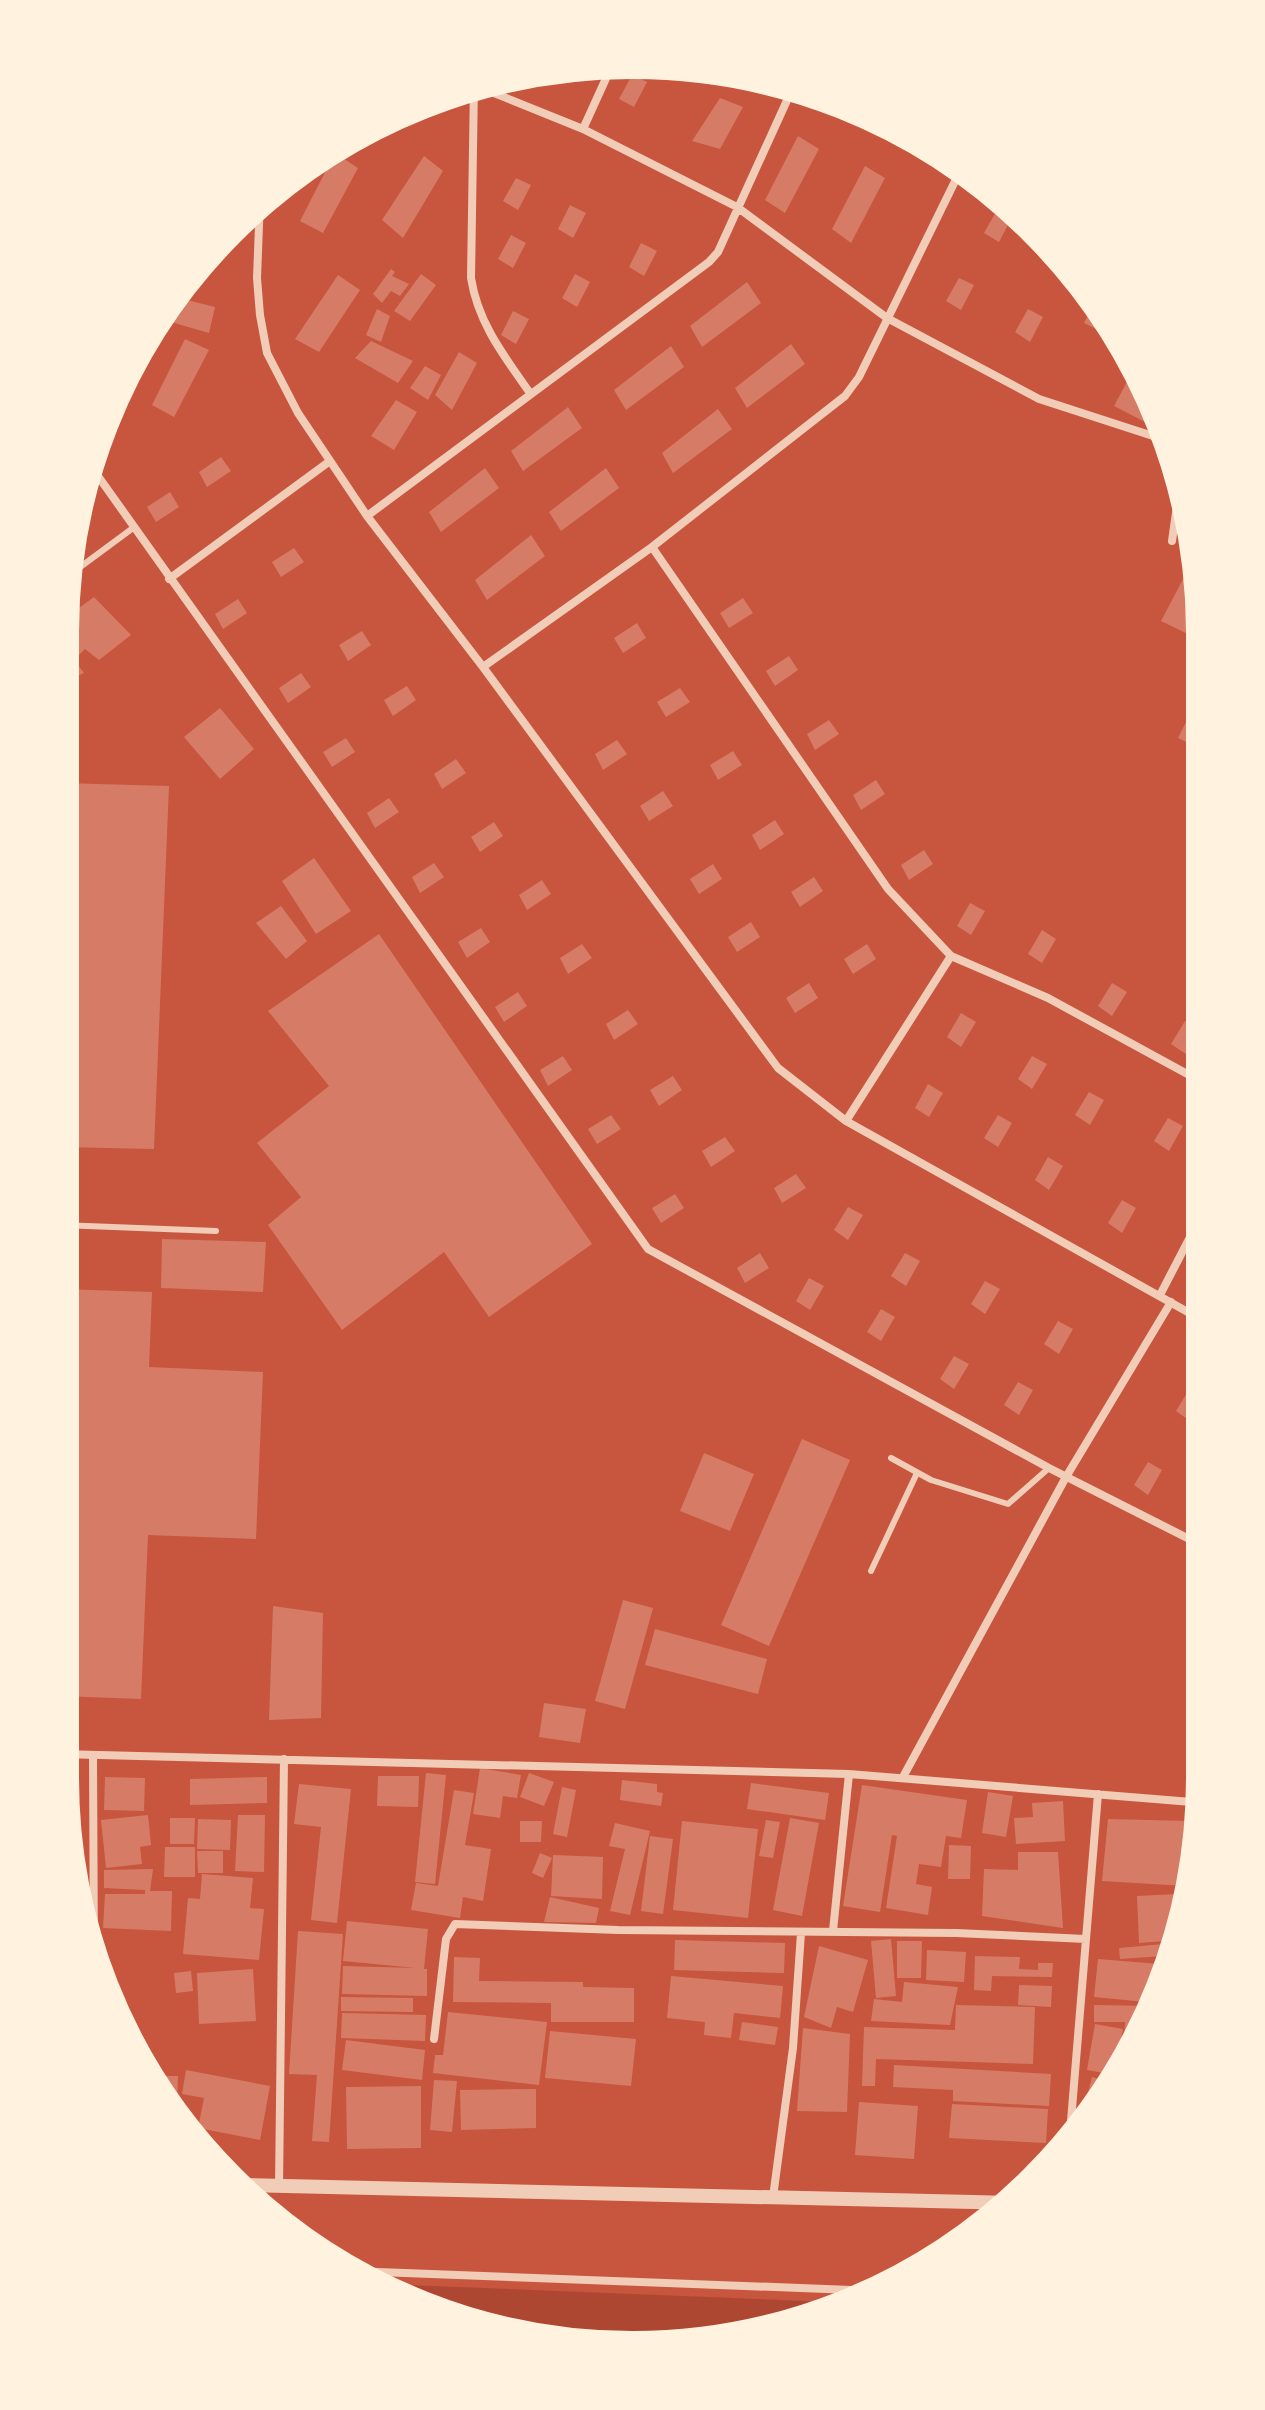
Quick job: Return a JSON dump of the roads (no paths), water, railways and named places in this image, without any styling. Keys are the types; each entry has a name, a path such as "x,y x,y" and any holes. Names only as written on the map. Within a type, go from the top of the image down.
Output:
{"street":[{"path":"583,129 608,75"},
{"path":"493,92 583,129 737,207 887,318 1039,399 1155,438"},
{"path":"474,97 471,278 475,304 489,332 530,393"},
{"path":"367,516 709,262 718,252 789,97"},
{"path":"483,667 652,547 845,396 859,377 957,178"},
{"path":"259,218 257,278 267,353 298,413 367,516 483,667 778,1068 846,1121 1191,1314"},
{"path":"169,579 330,461"},
{"path":"97,475 648,1249 1049,1468 1191,1540"},
{"path":"1172,541 1177,509"},
{"path":"652,547 888,889 951,956 1048,998 1191,1076"},
{"path":"846,1121 951,956"},
{"path":"1160,1295 1191,1235"},
{"path":"903,1777 1066,1477 1171,1302"},
{"path":"74,1754 849,1774 1190,1802"},
{"path":"93,1755 94,1925"},
{"path":"279,2188 284,1759"},
{"path":"833,1931 849,1774"},
{"path":"1071,2123 1098,1794"},
{"path":"434,2039 446,1939 455,1924 1086,1939"},
{"path":"773,2197 793,2048 801,1933"},
{"path":"252,2186 994,2202"},
{"path":"373,2272 853,2290"}],"lane":[{"path":"78,569 133,528"},
{"path":"74,1226 216,1231"},
{"path":"891,1458 917,1473 1008,1504 1049,1468"},
{"path":"871,1571 917,1473"}]}
